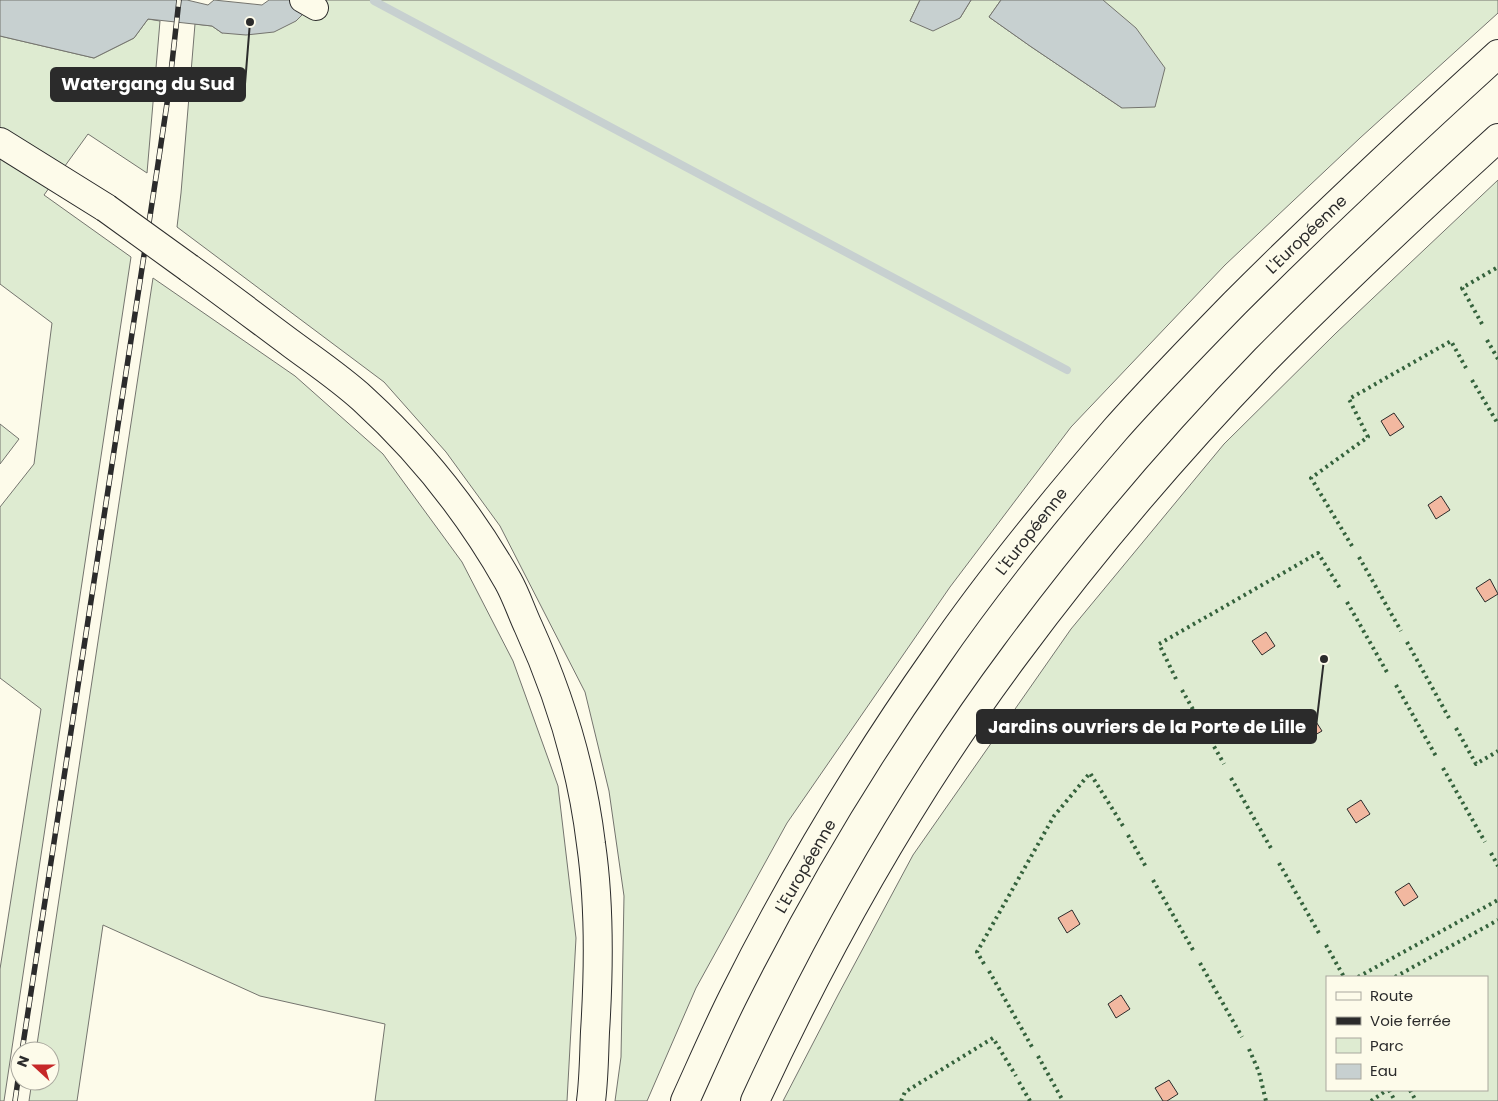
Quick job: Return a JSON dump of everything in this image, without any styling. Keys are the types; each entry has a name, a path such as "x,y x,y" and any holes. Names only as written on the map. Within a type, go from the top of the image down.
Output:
{"highway":[{"name":"L'Européenne","path":"685,1101 733,998 784,901 814,849 853,784 936,656 1010,557 1117,428 1204,335 1343,197 1498,54"},
{"path":"755,1101 829,950 894,837 977,707 1055,602 1216,412 1385,243 1498,138"},
{"path":"0,142 106,208 330,372 362,398 424,462 486,544 509,583 544,659 574,754 583,793 592,844 598,944 591,1101"}],"green space":[{"path":"317,0 920,0 910,21 960,18 971,0 1001,0 989,17 1122,108 1103,0 1498,0 1498,13 1360,138 1225,265 1071,427 950,587 787,823 696,988 647,1101 615,1101 621,1057 624,896 609,791 585,692 500,526 446,452 384,382 177,227 195,24 212,26 222,33"},
{"path":"148,19 160,21 147,173 88,134 44,195 131,257 13,1041 10,1041 10,1061 4,1101 0,1101 0,969 41,709 0,678 0,507 34,464 52,323 0,284 0,36 94,58 134,38"},
{"path":"1498,180 1498,1101 783,1101 913,855 1071,629 1224,444 1336,333"},
{"path":"153,278 295,376 383,454 462,562 513,661 558,786 576,938 567,1101 375,1101 385,1024 260,996 103,925 77,1101 29,1101 30,1091 60,1091 60,1041 38,1041"},
{"path":"0,424 19,439 0,464"}],"water":[{"path":"0,0 187,0 208,5 214,0 262,5 269,0 317,0 296,21 274,32 246,35 222,33 212,26 148,19 134,38 94,58 0,36"},
{"path":"920,0 971,0 960,18 933,31 910,21"},
{"path":"1001,0 1103,0 1136,28 1165,68 1155,107 1122,108 1030,46 989,17"}],"building":[{"path":"1394,413 1404,427 1390,436 1381,421"},
{"path":"1441,496 1450,510 1436,519 1428,505"},
{"path":"1490,579 1498,594 1485,602 1476,588"},
{"path":"1266,632 1275,646 1262,655 1252,641"},
{"path":"1313,717 1322,731 1308,739 1299,725"},
{"path":"1361,800 1370,814 1356,823 1347,809"},
{"path":"1409,883 1418,897 1404,906 1395,892"},
{"path":"1072,910 1080,924 1067,933 1058,918"},
{"path":"1121,995 1130,1009 1116,1018 1108,1004"},
{"path":"1169,1080 1178,1094 1167,1101 1163,1101 1155,1088"}],"waterway":[{"path":"374,1 1067,370"}],"railway":[{"path":"24,1041 158,164 169,90 179,0"},
{"path":"15,1101 16,1091"}],"hedge":[{"path":"1482,324 1462,288 1498,267"},
{"path":"1487,340 1498,359"},
{"path":"1352,546 1311,478 1368,437 1349,399 1451,341 1466,368"},
{"path":"1472,380 1498,424"},
{"path":"1176,679 1159,644 1318,553 1341,590"},
{"path":"1359,557 1401,631"},
{"path":"1347,602 1388,674"},
{"path":"1407,642 1449,718"},
{"path":"1396,685 1437,758"},
{"path":"1182,690 1224,764"},
{"path":"1456,728 1476,764 1498,751"},
{"path":"1443,768 1485,842"},
{"path":"984,964 977,952 1054,816 1090,773 1123,826"},
{"path":"1231,778 1272,850"},
{"path":"1128,835 1146,867"},
{"path":"1491,853 1498,866"},
{"path":"1279,863 1320,935"},
{"path":"1153,880 1193,950"},
{"path":"1360,976 1498,900"},
{"path":"1397,976 1498,920"},
{"path":"1326,945 1343,976"},
{"path":"1200,963 1242,1037"},
{"path":"989,971 1032,1047"},
{"path":"901,1101 905,1092 993,1038 1016,1076"},
{"path":"1249,1049 1259,1072 1266,1101"},
{"path":"1038,1056 1063,1101"},
{"path":"1019,1082 1030,1101"},
{"path":"1371,1101 1386,1091"},
{"path":"1390,1091 1395,1101"},
{"path":"1411,1091 1416,1101"}],"place":[{"name":"Watergang du Sud","path":"250,22"},
{"name":"Jardins ouvriers de la Porte de Lille","path":"1324,659"}]}
